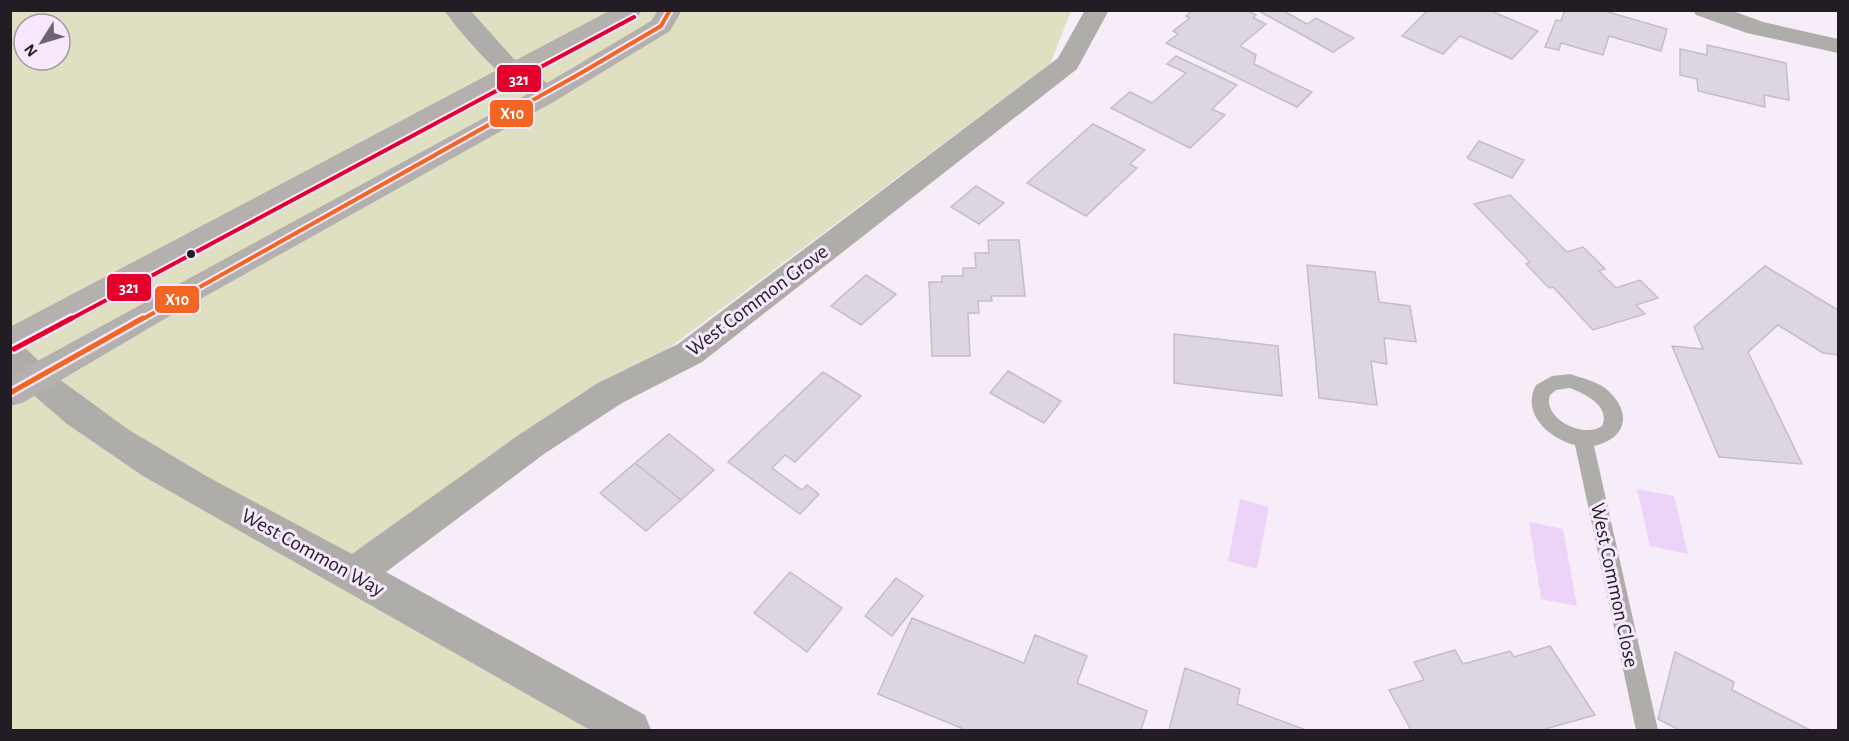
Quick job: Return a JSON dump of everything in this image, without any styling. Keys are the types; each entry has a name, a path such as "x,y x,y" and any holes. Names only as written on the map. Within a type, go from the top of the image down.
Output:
{"main road":[{"path":"10,342 630,10"},
{"path":"23,386 157,309 546,95 661,26 670,10"}],"street":[{"path":"456,10 488,47 515,72 546,95"},
{"name":"West Common Grove","path":"354,574 532,444 610,393 690,353 1068,63 1097,10"},
{"path":"1705,10 1756,28 1839,46"},
{"name":"West Common Way","path":"10,354 23,386 188,483 630,730"}],"lane":[{"name":"West Common Close","path":"1583,439 1647,730"}],"green space":[{"path":"10,11 1071,11 1050,64 374,568 644,730 11,730"}],"shaded area":[{"path":"1637,489 1674,496 1688,554 1650,546"},
{"path":"1240,499 1269,507 1257,569 1228,561"},
{"path":"1529,522 1563,529 1577,606 1541,599"}],"building":[{"path":"1193,10 1246,10 1256,15 1253,18 1266,24 1240,46 1256,55 1254,64 1312,92 1297,107 1166,43 1178,34 1173,31 1190,18 1186,16"},
{"path":"1257,10 1282,10 1307,24 1316,18 1354,38 1333,52"},
{"path":"1428,10 1489,10 1538,31 1512,59 1460,36 1443,54 1402,36"},
{"path":"1565,10 1601,10 1667,29 1661,51 1609,36 1603,55 1561,43 1559,50 1545,47 1556,20 1561,21"},
{"path":"1707,45 1786,63 1789,100 1764,95 1765,107 1698,91 1697,79 1680,75 1680,49 1707,55"},
{"path":"1176,56 1237,85 1212,109 1225,115 1190,148 1111,108 1130,92 1152,103 1186,73 1167,64"},
{"path":"1093,124 1145,150 1130,164 1137,168 1086,216 1027,183"},
{"path":"1479,141 1524,160 1512,178 1467,158"},
{"path":"976,186 1004,203 979,224 951,207"},
{"path":"1510,195 1567,252 1583,247 1605,269 1599,271 1616,288 1640,280 1658,298 1636,305 1645,314 1593,330 1553,287 1549,288 1526,264 1530,262 1474,204"},
{"path":"988,240 1019,240 1025,296 991,296 992,301 978,301 979,313 968,313 970,356 932,356 929,282 942,282 942,276 963,276 963,268 976,268 975,253 989,253"},
{"path":"1307,265 1375,272 1379,302 1410,306 1416,342 1384,338 1387,364 1371,361 1377,405 1319,398"},
{"path":"1765,266 1838,310 1838,355 1823,353 1778,325 1748,352 1802,464 1719,457 1672,346 1703,349 1694,327"},
{"path":"866,275 896,294 861,325 831,306"},
{"path":"1174,334 1278,346 1282,396 1174,383"},
{"path":"1008,371 1061,401 1044,423 990,393"},
{"path":"823,372 861,396 795,462 785,455 772,468 802,490 807,485 819,494 800,514 728,462"},
{"path":"669,434 714,470 681,500 635,463"},
{"path":"635,463 681,500 646,531 600,493"},
{"path":"790,572 842,608 807,652 754,613"},
{"path":"896,578 923,596 892,636 865,616"},
{"path":"912,618 1024,663 1035,635 1087,656 1077,683 1147,711 1141,730 966,730 878,694"},
{"path":"1550,646 1595,715 1542,730 1411,730 1389,690 1424,680 1414,662 1455,650 1463,664 1510,651 1514,657"},
{"path":"1675,652 1734,682 1732,690 1810,730 1679,730 1658,719"},
{"path":"1185,668 1240,689 1237,704 1306,730 1169,730"}],"transit line":[{"name":"X10","path":"10,393 419,166 581,73 661,26 670,10"},
{"name":"321","path":"14,349 634,17"}]}
